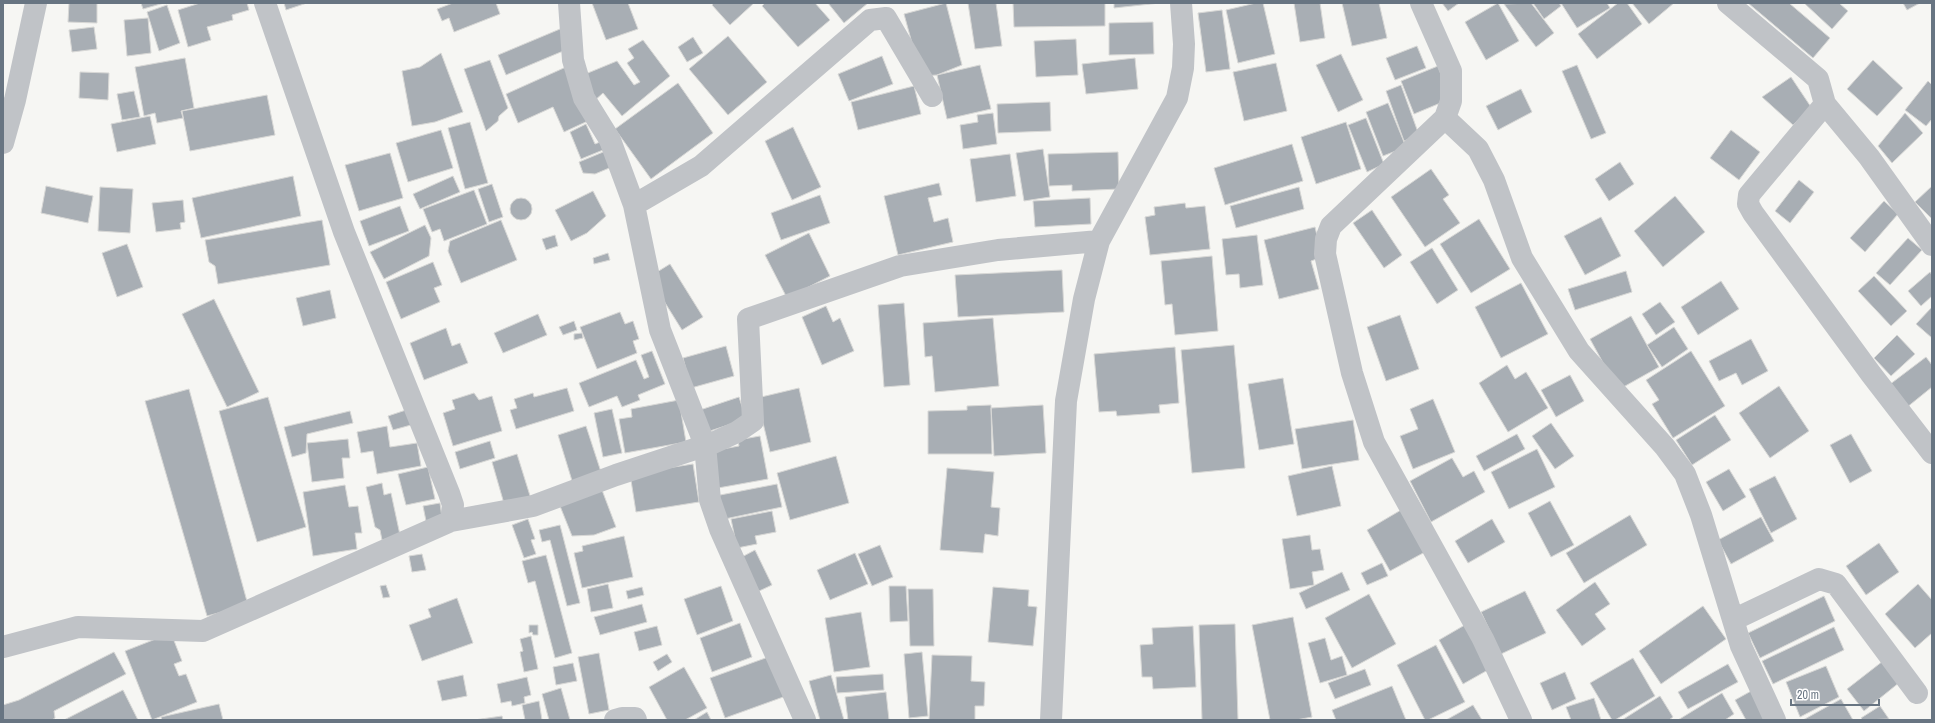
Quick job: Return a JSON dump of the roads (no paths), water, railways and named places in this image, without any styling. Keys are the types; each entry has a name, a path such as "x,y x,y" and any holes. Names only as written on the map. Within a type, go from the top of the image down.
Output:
{"street":[{"path":"3,143 15,100 36,3"},
{"path":"265,3 344,232 449,493 452,505 451,521"},
{"path":"569,3 573,60 584,98 610,140 634,205 660,330 705,445 710,500 720,529 805,720"},
{"path":"1051,720 1066,401 1084,299 1099,241 1176,98 1183,68 1184,44 1181,3"},
{"path":"1421,3 1451,71 1451,101 1446,118 1331,226 1326,239 1325,254 1352,373 1374,442 1483,639 1521,720"},
{"path":"1728,3 1818,79 1825,104 1869,157 1932,245"},
{"path":"634,205 701,166 870,20 886,18 932,96"},
{"path":"1825,104 1749,195 1748,204 1866,368 1932,453"},
{"path":"1446,118 1478,149 1494,180 1522,258 1579,351 1665,447 1685,474 1701,515 1741,646 1775,720"},
{"path":"3,647 78,627 203,631 451,521 533,506 705,445 737,432 753,421 748,319 900,266 998,250 1099,241"},
{"path":"1733,620 1819,579 1836,584 1917,693"},
{"path":"615,720 622,718 635,718 636,720"}]}
